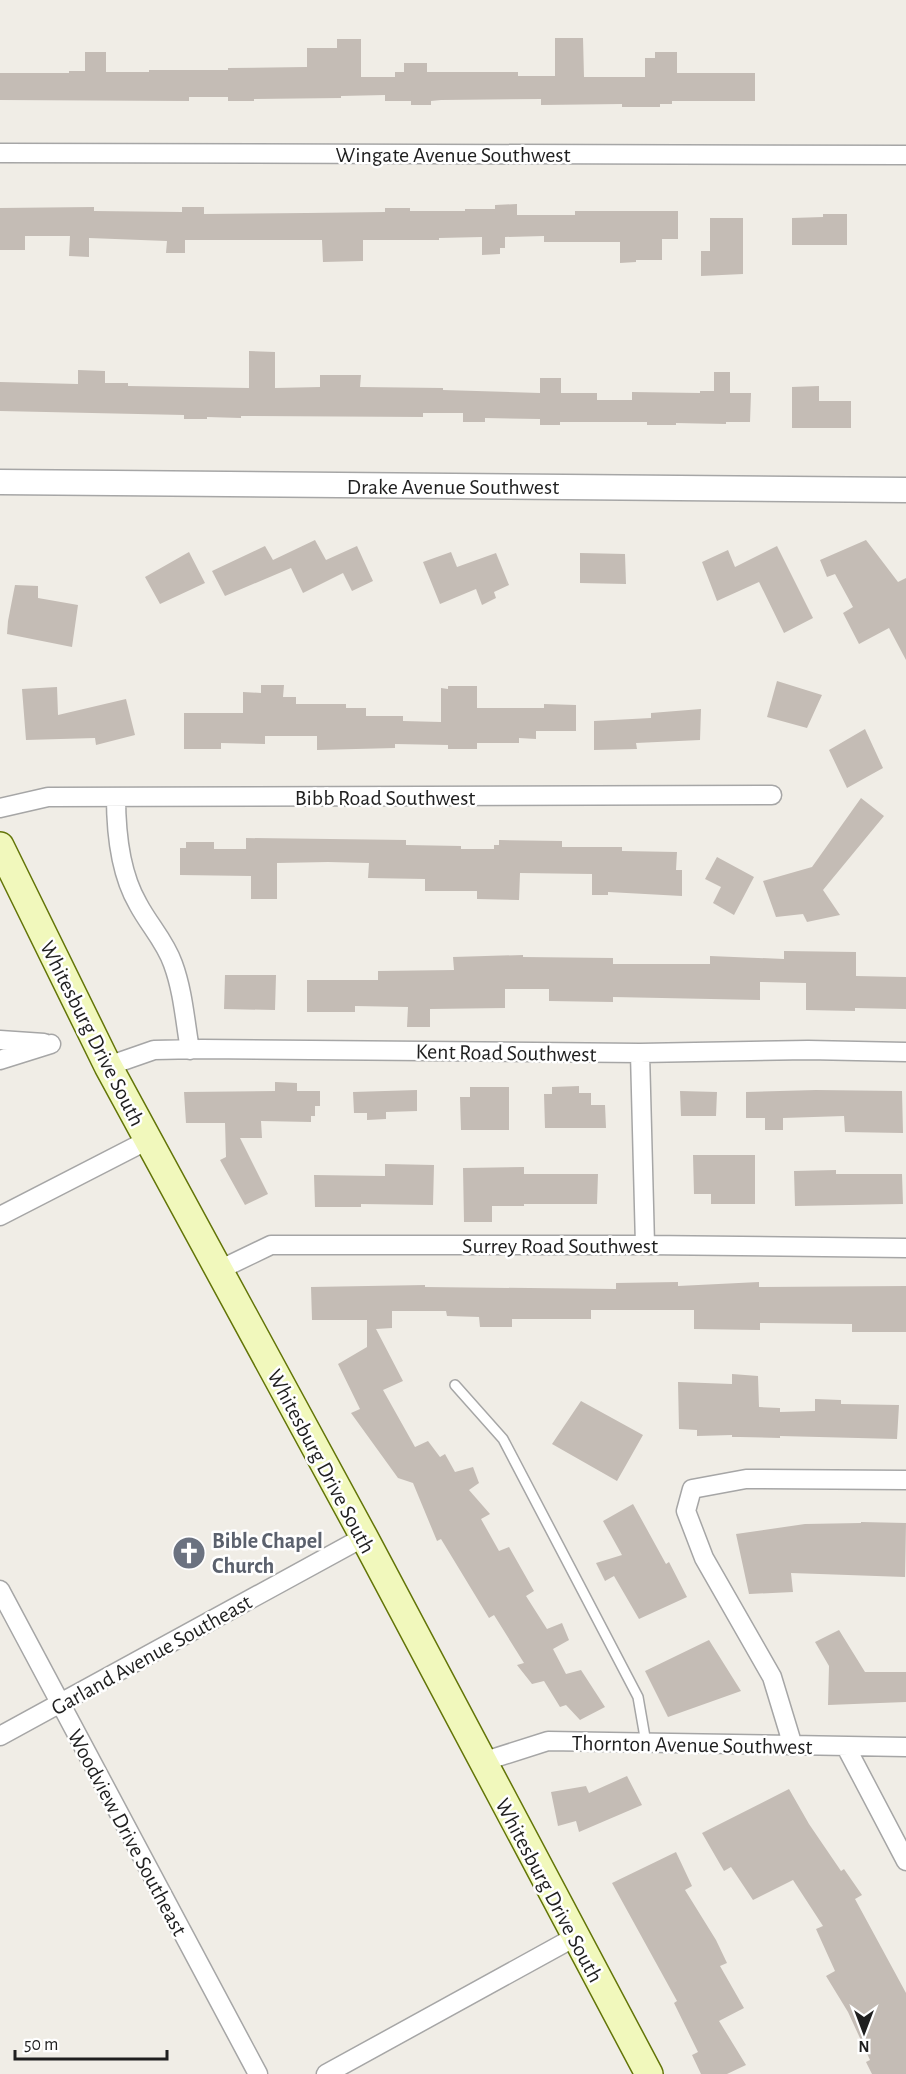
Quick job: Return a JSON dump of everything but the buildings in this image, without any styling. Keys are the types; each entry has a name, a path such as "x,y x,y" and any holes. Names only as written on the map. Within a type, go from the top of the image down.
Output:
{"main road":[{"name":"Whitesburg Drive South","path":"0,846 108,1066 364,1537 649,2074"}],"street":[{"name":"Wingate Avenue Southwest","path":"0,153 906,155"},
{"name":"Drake Avenue Southwest","path":"0,482 906,490"},
{"name":"Bibb Road Southwest","path":"0,808 48,797 772,795"},
{"path":"116,797 118,837 125,872 137,903 163,942 173,963 190,1050"},
{"path":"0,1040 51,1044 0,1060"},
{"name":"Kent Road Southwest","path":"108,1066 154,1050 906,1052"},
{"path":"640,1053 645,1245"},
{"path":"0,1216 148,1140"},
{"name":"Surrey Road Southwest","path":"219,1270 271,1245 906,1248"},
{"path":"793,1746 772,1677 704,1558 686,1511 692,1489 746,1479 906,1480"},
{"name":"Garland Avenue Southeast","path":"0,1736 364,1537"},
{"name":"Woodview Drive Southeast","path":"0,1590 258,2074"},
{"name":"Thornton Avenue Southwest","path":"482,1762 548,1741 906,1747"},
{"path":"846,1747 906,1861"},
{"path":"326,2074 575,1937"}],"lane":[{"path":"455,1385 503,1439 638,1697 646,1743"}],"place":[{"name":"Bible Chapel Church","path":"189,1553"}]}
